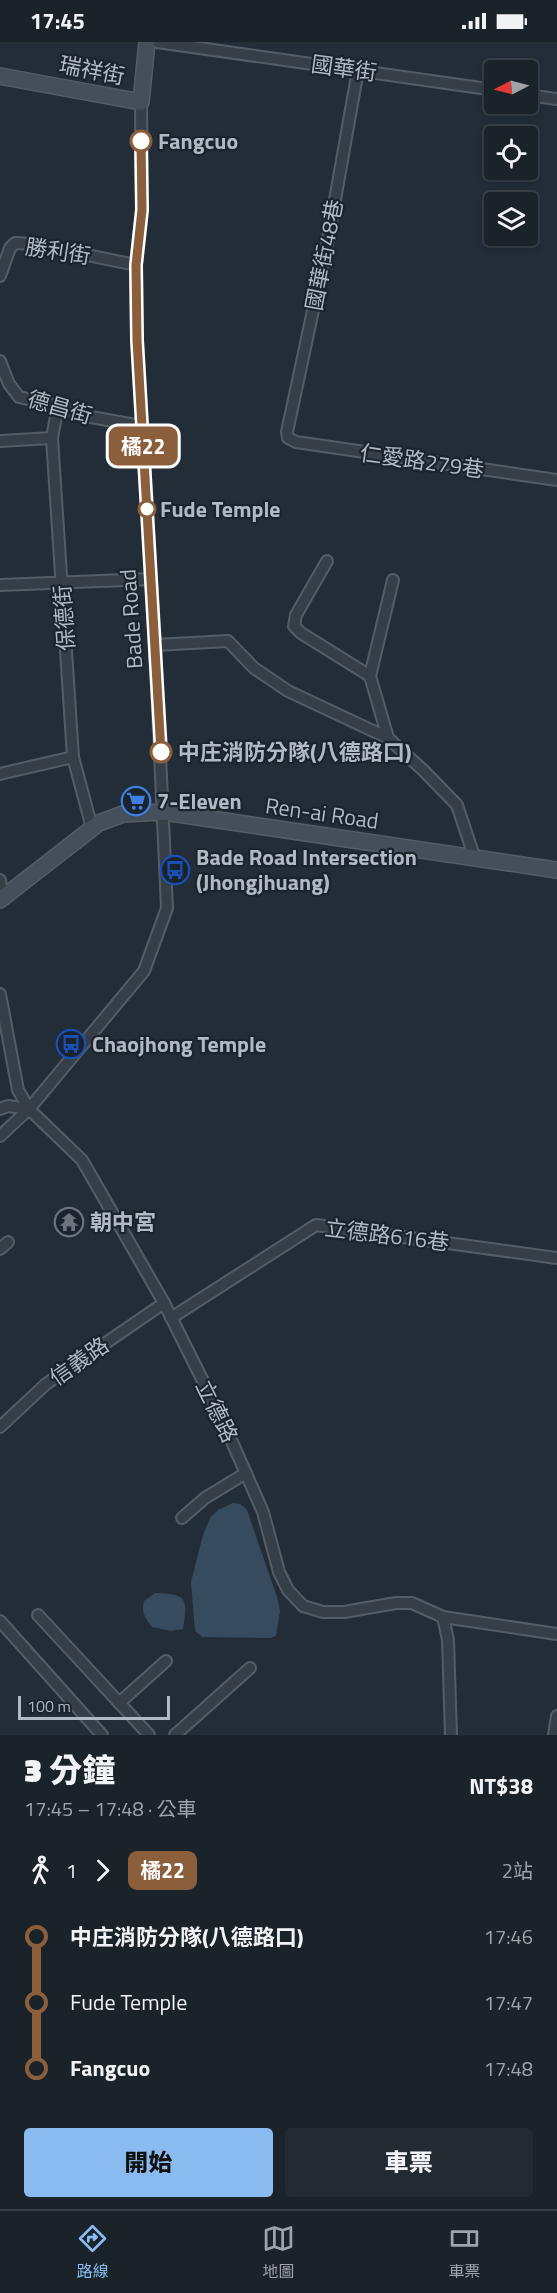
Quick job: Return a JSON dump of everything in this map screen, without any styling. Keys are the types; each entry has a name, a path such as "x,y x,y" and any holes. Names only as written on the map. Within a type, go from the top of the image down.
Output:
{"street":[{"name":"Bade Road","path":"0,1136 29,1109 144,971 167,908 155,645 141,426 136,265 142,210 141,102 147,42"},
{"name":"國華街","path":"157,42 484,88"},
{"name":"國華街48巷","path":"288,438 287,432 327,245 358,70"},
{"name":"瑞祥街","path":"0,76 141,102"},
{"path":"538,96 557,99"},
{"name":"勝利街","path":"0,276 10,248 15,243 33,244 136,265"},
{"name":"德昌街","path":"0,361 9,384 19,397 91,417 141,426"},
{"name":"保德街","path":"58,406 52,438 73,757 92,828"},
{"path":"0,441 52,438"},
{"name":"仁愛路279巷","path":"288,438 296,442 557,480"},
{"path":"327,561 296,615 294,626 301,633 370,676"},
{"path":"0,585 151,579"},
{"path":"388,738 370,676 393,580"},
{"path":"155,645 228,641 254,668 288,691 388,738 457,805 475,859"},
{"path":"0,774 73,757"},
{"name":"Ren-ai Road","path":"1,899 99,823 123,814 164,812 557,870"},
{"path":"0,880 1,899"},
{"name":"立德路","path":"0,998 18,1090 29,1109 82,1160 164,1303 221,1417 263,1512 279,1572 288,1590 303,1606 322,1612 344,1612 396,1603 412,1603 443,1617 557,1634"},
{"path":"0,1109 8,1106 29,1109"},
{"name":"立德路616巷","path":"171,1318 316,1225 557,1257"},
{"name":"信義路","path":"0,1427 46,1384 164,1303"},
{"path":"182,1518 205,1498 246,1473"},
{"path":"38,1615 149,1735"},
{"path":"443,1617 448,1640 451,1735"},
{"path":"0,1621 102,1735"},
{"path":"119,1702 166,1661"},
{"path":"175,1735 250,1668"},
{"path":"554,1735 557,1716"}],"water":[{"path":"233,1503 240,1504 247,1510 277,1597 280,1611 276,1636 270,1638 202,1637 195,1631 191,1582 203,1535 210,1518 218,1510"},
{"path":"155,1593 174,1595 183,1600 185,1610 183,1629 171,1631 152,1627 147,1621 144,1615 144,1601"}],"bus line":[{"name":"橘22","path":"141,141 142,210 136,265 137,340 161,752"}],"place":[{"name":"Fangcuo","path":"141,141"},
{"name":"Fude Temple","path":"147,509"},
{"name":"中庄消防分隊(八德路口)","path":"161,752"},
{"name":"7-Eleven","path":"136,801"},
{"name":"Bade Road Intersection (Jhongjhuang)","path":"175,870"},
{"name":"Chaojhong Temple","path":"71,1044"},
{"name":"朝中宮","path":"69,1222"}]}
